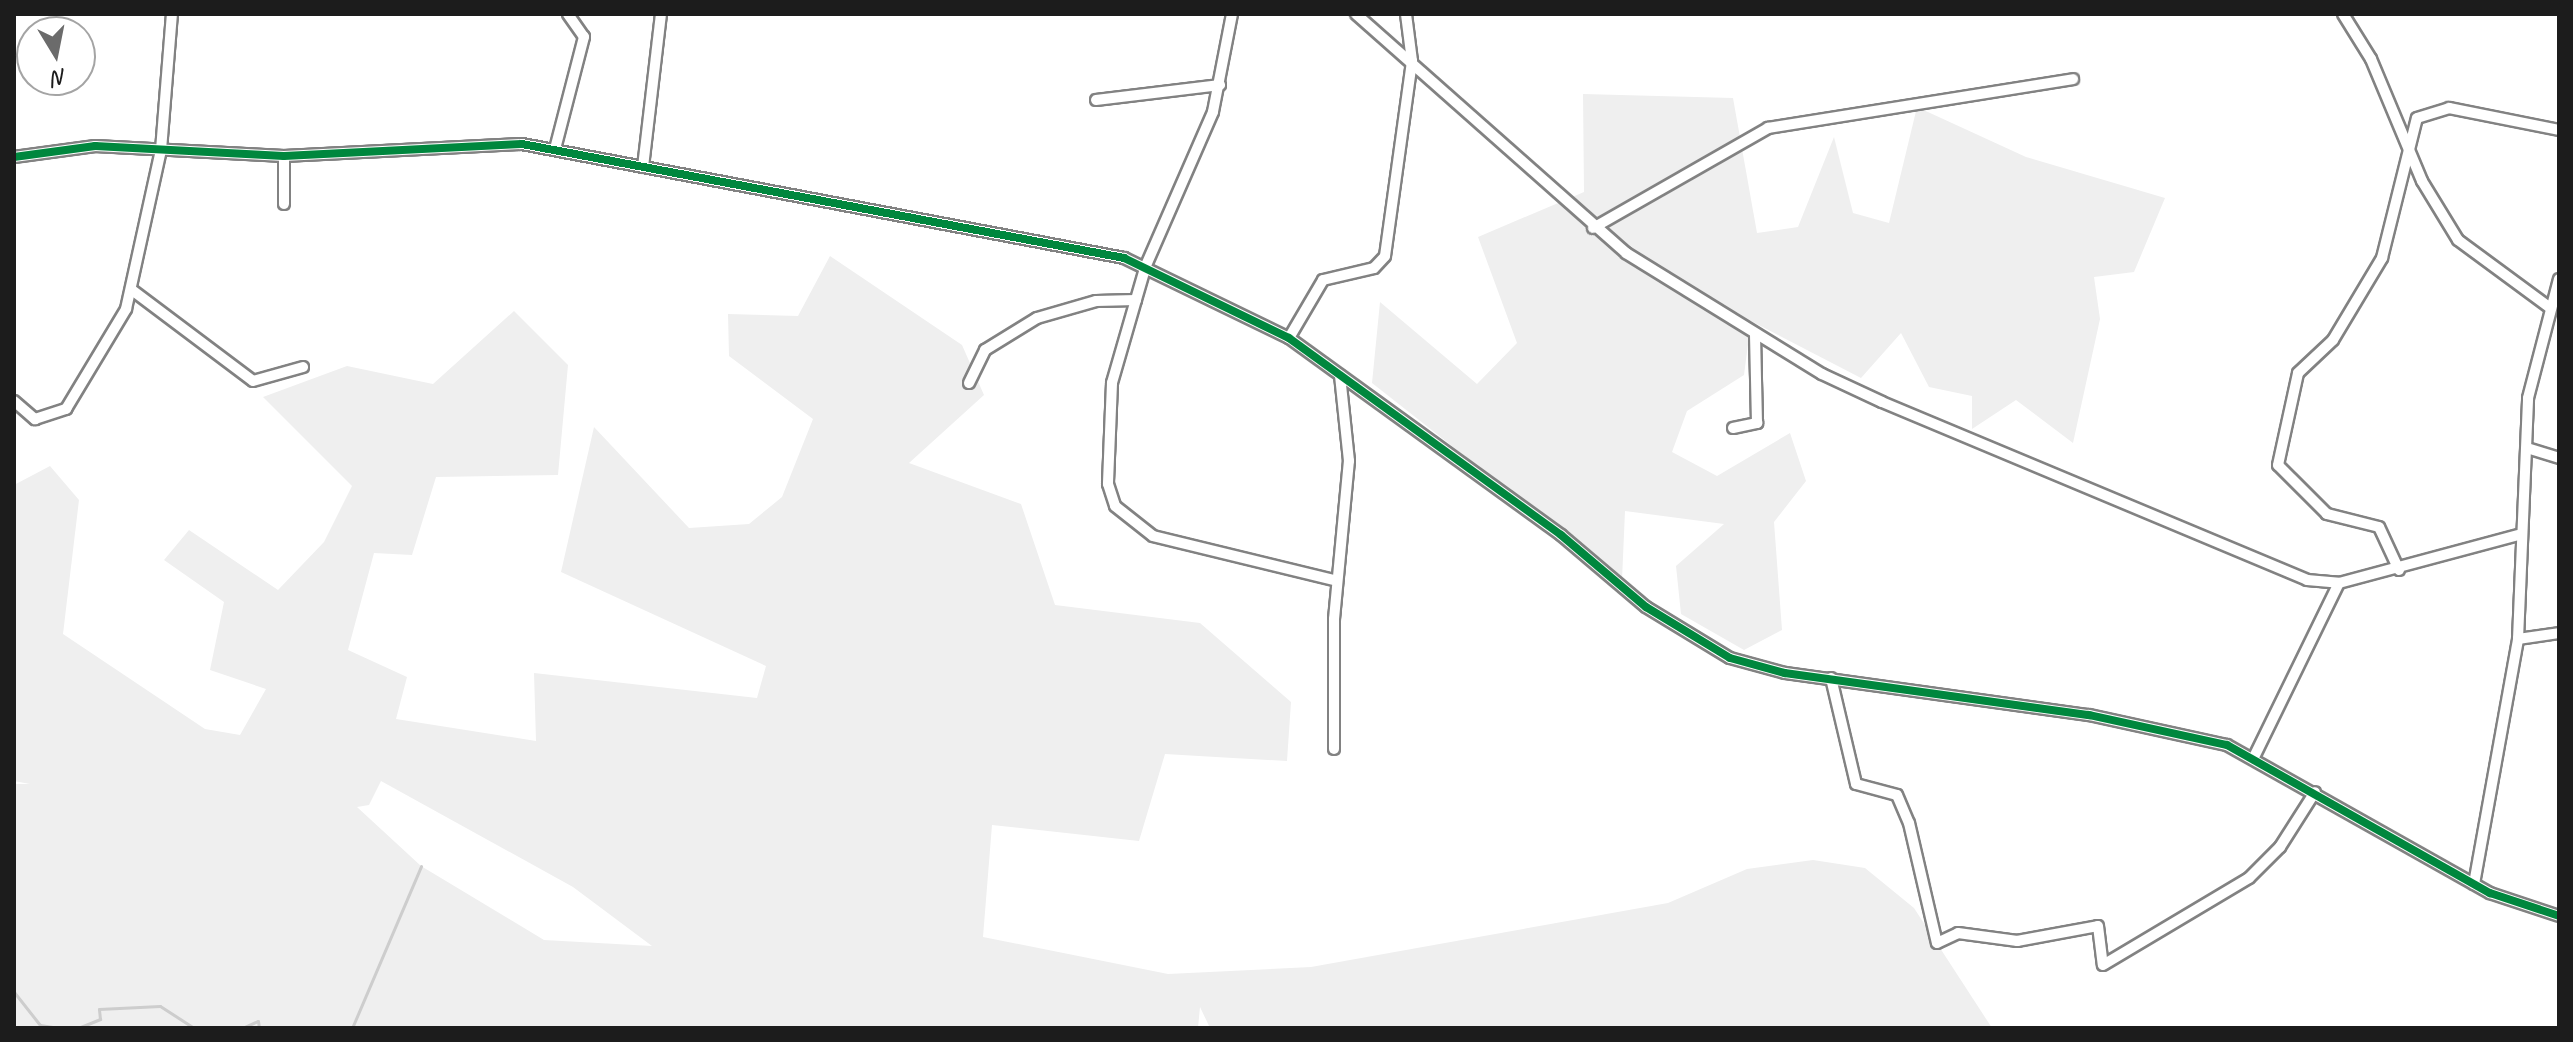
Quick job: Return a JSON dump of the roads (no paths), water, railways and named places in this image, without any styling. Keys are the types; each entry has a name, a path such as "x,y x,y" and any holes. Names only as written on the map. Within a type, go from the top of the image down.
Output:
{"street":[{"path":"14,401 35,419 66,409 106,348 132,290 161,150 172,14"},
{"path":"555,149 584,37 568,14"},
{"path":"643,167 661,14"},
{"path":"1232,14 1220,85 1146,265 1112,383 1105,462 1115,506 1153,536 1337,581"},
{"path":"1356,14 1412,61 1593,228 1755,335 1882,402 2193,535 2307,580 2339,583 2399,570 2518,535"},
{"path":"1289,338 1323,280 1374,268 1385,256 1412,61 1406,14"},
{"path":"2343,14 2407,147 2458,240 2549,307"},
{"path":"1593,228 1768,128 2073,79"},
{"path":"1096,100 1220,85"},
{"path":"2399,570 2379,527 2327,514 2284,475 2277,455 2298,373 2333,340 2382,258 2407,147 2417,118 2449,108 2559,130"},
{"path":"14,157 95,146 284,156 457,144 555,149 997,230 1146,265 1289,338 1699,640 1753,666 2089,715 2255,755 2474,884 2559,916"},
{"path":"284,156 284,204"},
{"path":"2474,884 2518,639 2518,535 2527,448 2529,387 2559,279"},
{"path":"132,290 253,381 303,367"},
{"path":"969,383 985,350 1037,318 1096,301 1136,300"},
{"path":"1733,428 1757,423 1755,335"},
{"path":"1334,749 1337,581 1349,461 1340,375"},
{"path":"2527,448 2559,458"},
{"path":"2255,755 2339,583"},
{"path":"2518,639 2559,633"},
{"path":"1831,678 1856,784 1897,795 1909,823 1937,943 1958,933 2017,941 2098,926 2103,965 2249,878 2280,847 2315,792"}],"waterway":[{"path":"352,1028 421,866"},
{"path":"14,992 40,1025 59,1028"},
{"path":"78,1028 100,1019 99,1009 160,1006 194,1028"},
{"path":"242,1028 258,1021 259,1028"},
{"path":"208,1028 220,1028"}]}
